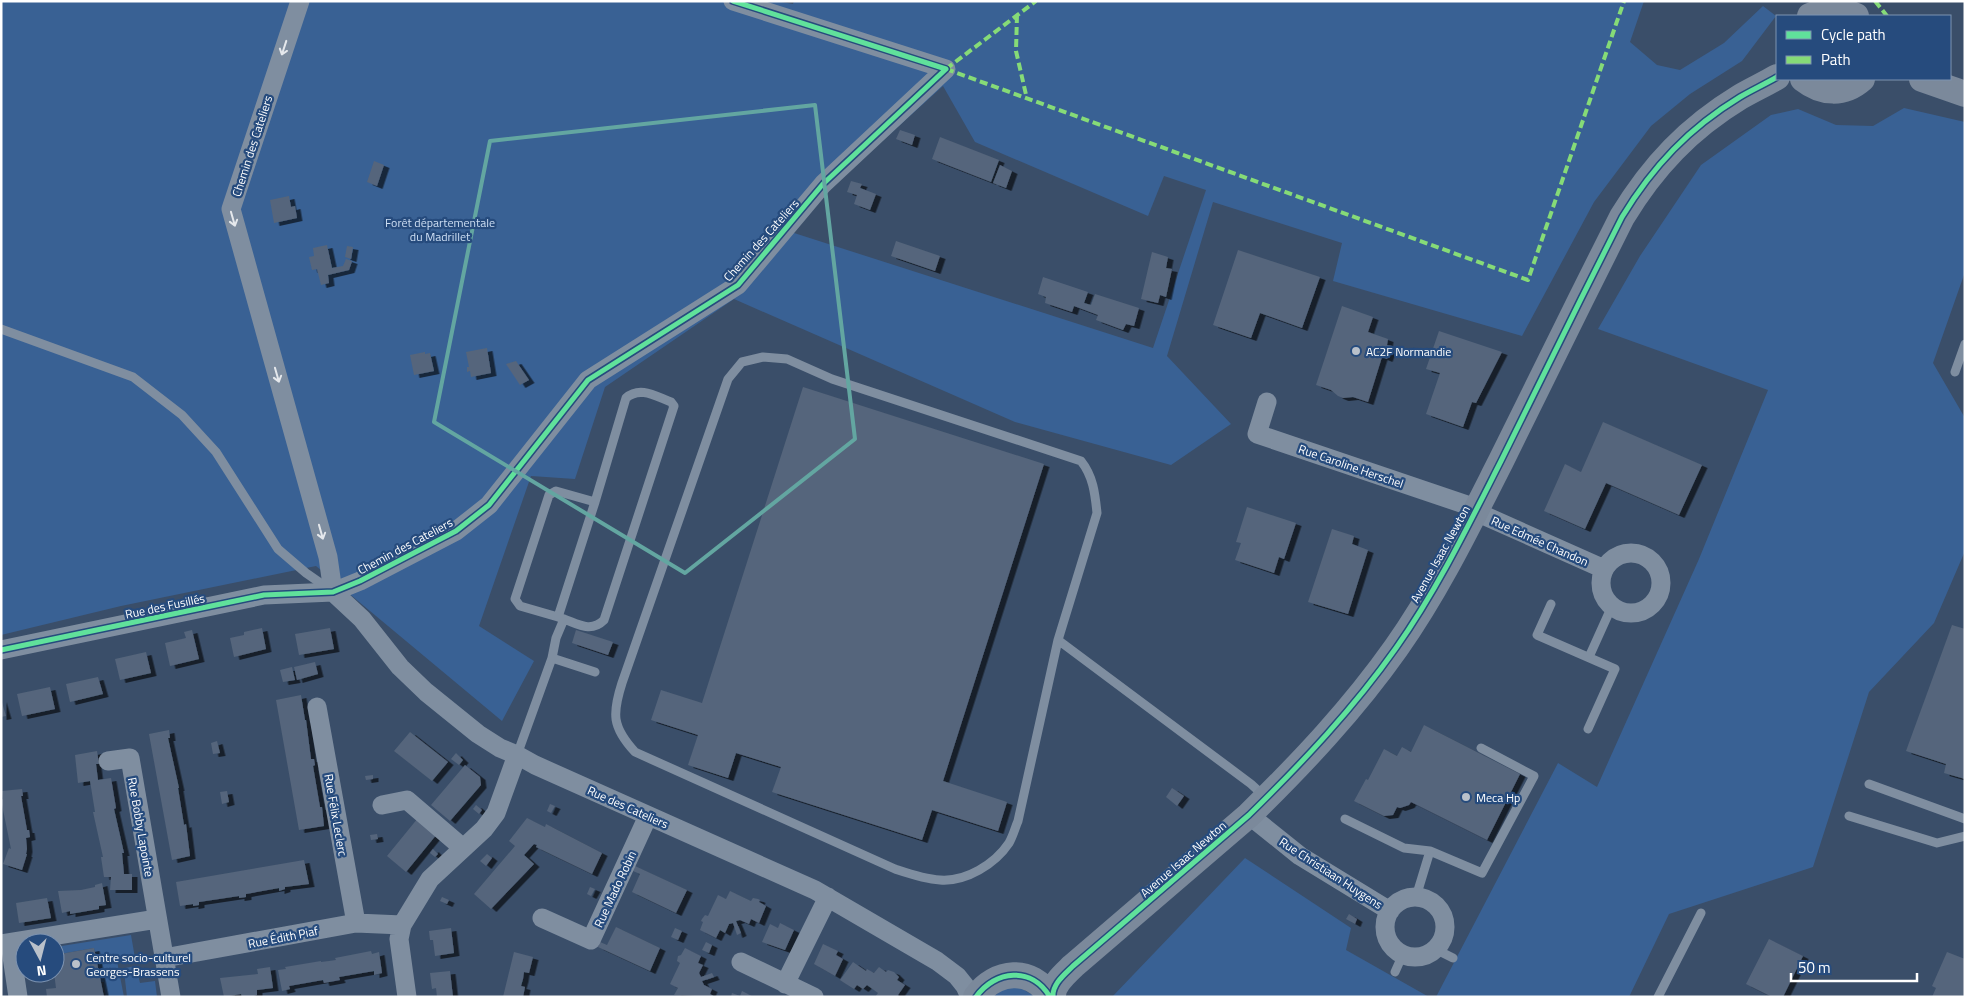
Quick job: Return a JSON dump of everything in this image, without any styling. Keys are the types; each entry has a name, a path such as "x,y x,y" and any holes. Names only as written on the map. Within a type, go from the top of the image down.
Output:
{"street":[{"name":"Chemin des Cateliers","path":"300,1 231,209 328,556 333,592 360,581 456,531 489,505 588,380 738,285 823,184 946,69 742,3"},
{"path":"1812,15 1834,9 1850,10"},
{"name":"Avenue Isaac Newton","path":"1046,991 1257,807 1343,716 1396,648 1450,559 1622,217 1640,188 1687,135 1741,96 1776,78"},
{"path":"1804,80 1815,88 1828,91 1842,91 1861,80"},
{"path":"1925,80 1965,94"},
{"name":"Rue Caroline Herschel","path":"1267,402 1257,434 1457,501 1476,510"},
{"name":"Rue Edmée Chandon","path":"1476,510 1483,515 1604,570"},
{"name":"Rue Edmée Chandon","path":"1633,553 1649,560 1659,574 1659,591 1651,605 1636,612 1628,613 1612,606 1603,593 1601,585 1604,570 1616,557 1633,553"},
{"name":"Rue des Fusillés","path":"1,650 264,595 333,592"},
{"name":"Rue des Cateliers","path":"333,592 362,619 400,667 426,692 478,734 500,748 517,755 534,766 828,897 937,961 957,976 965,986 970,997"},
{"name":"Rue Félix Leclerc","path":"317,707 356,923"},
{"path":"407,997 399,939 402,925 430,878 484,829 496,813 517,755"},
{"name":"Rue Bobby Lapointe","path":"108,761 130,758 157,918"},
{"path":"382,804 407,800 463,848"},
{"name":"Rue Christiaan Huygens","path":"1257,807 1300,856 1390,911"},
{"name":"Rue Mado Robin","path":"542,918 591,940 648,816"},
{"path":"785,984 828,897"},
{"path":"1403,954 1420,957 1435,949 1444,936 1445,921 1442,913 1431,902 1416,898"},
{"name":"Rue Christiaan Huygens","path":"1403,954 1391,944 1387,936 1387,919 1390,911 1401,901 1416,898"},
{"path":"18,997 5,943 157,918 171,997"},
{"name":"Rue Édith Piaf","path":"164,958 356,923 402,925"},
{"path":"741,962 814,997"},
{"path":"976,997 989,982 1010,975 1022,976 1046,991"},
{"name":"Rue des Cateliers","path":"957,976 976,981 998,978"}],"lane":[{"path":"1,328 134,377 182,415 216,452 278,549 306,573 333,592"},
{"path":"1955,372 1965,344"},
{"path":"763,357 787,359 832,378 1081,461 1089,472 1095,493 1097,513 1058,640 1018,821 1008,843 988,864 967,876 942,880 895,870 635,752 623,738 615,721 615,705 622,683 728,379 742,362 763,357"},
{"path":"517,755 552,658 561,618 626,398 633,392 639,391 671,402 674,406 604,620 599,625 588,628 561,618 520,606 515,599 549,494 556,491 595,502"},
{"path":"1551,604 1537,635 1615,669 1588,729"},
{"path":"1589,657 1612,606"},
{"path":"1058,640 1251,784 1257,807"},
{"path":"552,658 595,672"},
{"path":"1345,819 1404,848 1430,851 1482,873 1534,776 1481,748"},
{"path":"1869,784 1965,819"},
{"path":"1849,816 1938,843 1965,836"},
{"path":"1416,898 1430,851"},
{"path":"1658,997 1701,913"},
{"path":"1435,949 1453,958"},
{"path":"1395,972 1403,954"}],"highlighted area":[{"path":"815,105 855,439 685,573 434,422 490,141"}],"green space":[{"name":"Forêt départementale du Madrillet","path":"1,1 776,1 793,4 794,1 1644,1 1630,42 1657,65 1680,70 1724,43 1763,6 1776,16 1742,61 1690,94 1651,126 1594,202 1522,336 1333,281 1342,243 1213,202 1167,356 1231,424 1171,465 1015,422 734,299 605,387 575,479 531,476 479,626 534,661 502,721 316,566 121,606 1,635","holes":["943,86 975,142 1148,216 1164,176 1206,190 1153,348 791,232 828,190"]},
{"path":"1904,108 1965,122 1965,272 1933,363 1965,418 1965,551 1934,623 1869,692 1813,867 1669,914 1629,997 1436,997 1558,763 1597,787 1699,559 1768,390 1598,329 1640,256 1701,165 1771,115 1798,109 1836,125 1873,126"},
{"path":"1245,858 1351,928 1346,950 1429,997 1112,997"},
{"path":"131,935 135,958 117,961 124,997 106,997 104,982 100,982 94,948 65,953 65,945"},
{"path":"136,966 140,983 155,981 157,997 127,997 124,971 125,968"},
{"path":"1019,987 1036,997 993,997 1003,989"}],"building":[{"path":"900,130 915,135 912,145 896,139"},
{"path":"940,137 999,160 991,182 932,159"},
{"path":"374,161 384,165 377,186 367,182"},
{"path":"1000,165 1012,171 1006,188 993,183"},
{"path":"851,181 862,184 860,188 876,194 870,210 854,204 857,195 847,192"},
{"path":"289,196 291,207 295,206 297,218 274,223 270,200"},
{"path":"896,241 940,256 935,271 891,256"},
{"path":"327,245 332,268 343,266 346,259 352,261 349,270 328,275 329,283 321,285 317,269 312,270 309,257 314,256 313,248"},
{"path":"347,246 353,247 351,259 345,257"},
{"path":"1238,250 1320,277 1302,328 1260,313 1251,338 1213,325"},
{"path":"1152,252 1168,257 1166,268 1172,269 1166,297 1160,295 1158,303 1141,299"},
{"path":"1043,277 1088,292 1084,303 1091,305 1095,294 1139,308 1134,326 1126,324 1123,330 1096,320 1098,315 1074,306 1072,312 1045,303 1046,297 1038,294"},
{"name":"AC2F Normandie","path":"1342,306 1373,317 1368,332 1388,339 1387,345 1392,346 1387,359 1382,357 1368,402 1353,397 1343,398 1331,390 1316,385"},
{"path":"1439,331 1502,352 1476,403 1472,402 1463,427 1426,414 1440,373 1426,369"},
{"path":"487,348 491,373 471,377 470,371 467,372 467,367 469,367 466,352"},
{"path":"425,352 425,354 430,353 434,371 414,375 410,355"},
{"path":"516,361 529,380 520,385 506,364"},
{"path":"803,387 1044,464 943,781 1007,802 998,831 932,810 922,840 772,792 781,767 736,753 728,778 688,765 698,735 651,720 661,690 702,703"},
{"path":"1603,422 1702,465 1679,515 1606,483 1585,529 1544,511 1565,464 1581,472"},
{"path":"1247,507 1296,523 1284,559 1279,557 1274,573 1235,560 1241,543 1236,542"},
{"path":"1332,529 1354,536 1352,544 1368,550 1348,614 1308,602"},
{"path":"1952,625 1965,629 1965,779 1944,773 1946,764 1906,751"},
{"path":"262,628 266,649 234,657 230,638 244,635 244,632"},
{"path":"330,628 334,649 299,655 295,634"},
{"path":"192,630 199,659 170,666 165,643 186,638 184,632"},
{"path":"576,630 613,642 608,655 572,643"},
{"path":"146,652 151,673 120,680 115,659"},
{"path":"315,662 318,674 297,680 294,667"},
{"path":"292,667 295,680 283,682 280,670"},
{"path":"98,677 103,694 70,702 66,684"},
{"path":"50,687 55,709 22,716 17,694"},
{"path":"301,695 311,759 314,759 315,765 313,766 324,826 299,830 276,700"},
{"path":"1,699 6,716 1,717"},
{"path":"1424,725 1520,774 1487,840 1411,802 1409,805 1397,807 1393,815 1384,816 1354,801 1366,779 1368,780 1384,749 1397,756 1402,747 1411,752"},
{"path":"169,730 170,738 168,738 179,788 184,825 186,824 190,856 172,860 149,734"},
{"path":"410,732 448,762 432,781 394,751"},
{"path":"217,741 220,753 213,754 211,743"},
{"path":"97,751 99,764 96,764 98,780 111,778 116,808 114,809 124,853 122,853 124,874 132,874 132,890 110,890 111,877 104,877 101,857 103,857 93,812 95,812 90,781 78,783 75,755"},
{"path":"456,753 463,760 459,765 451,759"},
{"path":"465,765 480,777 481,785 450,821 431,805"},
{"path":"373,775 373,779 366,780 365,776"},
{"path":"1172,788 1184,796 1177,806 1166,797"},
{"path":"22,789 23,796 21,796 30,837 26,838 27,854 22,870 3,864 9,848 11,849 1,800 3,799 2,791"},
{"path":"227,791 229,802 222,804 220,792"},
{"path":"550,804 555,806 551,813 547,811"},
{"path":"476,805 482,810 479,814 473,809"},
{"path":"418,818 437,834 406,872 387,856"},
{"path":"527,818 545,827 546,824 602,853 592,874 536,847 537,845 534,844 524,855 534,864 491,909 474,894 515,846 509,841"},
{"path":"377,834 378,839 371,840 370,835"},
{"path":"433,849 438,854 435,857 430,853"},
{"path":"487,854 492,858 486,866 480,861"},
{"path":"304,860 309,884 285,887 285,889 279,891 279,888 246,894 246,897 239,898 239,896 199,902 199,905 180,906 176,882"},
{"path":"635,866 687,890 676,913 632,892 640,874 633,871"},
{"path":"102,883 106,905 99,906 99,909 70,914 70,911 62,913 58,891 81,890 95,887 95,885"},
{"path":"590,887 595,889 591,896 587,894"},
{"path":"730,891 751,901 753,898 758,899 760,900 759,902 766,906 759,923 751,919 749,924 740,920 736,921 741,933 737,935 733,923 729,924 725,933 720,930 716,938 700,930 703,922 701,921 702,919 705,915 708,916 718,895 726,899"},
{"path":"442,897 449,900 447,904 440,901"},
{"path":"47,898 51,918 19,923 16,903"},
{"path":"1349,914 1357,919 1355,924 1346,919"},
{"path":"780,923 794,930 785,950 762,942 770,924 778,928"},
{"path":"616,927 660,948 650,971 598,947 600,942 607,945"},
{"path":"451,928 454,953 435,956 433,940 430,940 429,931"},
{"path":"675,928 682,931 678,940 671,937"},
{"path":"1769,939 1803,956 1783,997 1772,997 1746,984"},
{"path":"706,942 712,945 709,953 702,950"},
{"path":"823,944 838,951 836,955 843,959 835,976 814,964"},
{"name":"Centre socio-culturel Georges-Brassens","path":"94,948 104,997 47,997 46,989 56,988 55,983 65,983 65,953"},
{"path":"685,948 701,956 698,963 703,965 699,973 701,977 712,973 714,977 702,981 704,985 712,989 710,994 715,997 674,995 678,988 670,984 680,963 677,961 678,956 681,955"},
{"path":"371,951 372,954 379,952 382,973 374,975 374,971 339,977 340,980 324,983 323,980 289,986 290,989 282,991 278,970 286,969 285,967 336,960 335,958"},
{"path":"514,952 533,957 529,973 524,972 521,986 525,987 523,997 503,997"},
{"path":"1947,952 1965,959 1965,997 1932,997 1936,988 1932,986"},
{"path":"853,962 866,971 867,969 874,973 879,967 886,972 888,970 894,972 899,977 897,980 905,985 898,995 899,997 875,997 878,993 867,985 863,989 857,985 854,989 840,980"},
{"path":"270,967 273,988 257,990 257,995 251,997 242,997 241,994 224,997 220,978 258,974 257,969"},
{"path":"450,971 453,997 437,997 436,988 432,989 430,973"},
{"path":"742,991 754,997 731,997 732,993 740,996"}],"marked path":[{"path":"946,69 1036,1"},
{"path":"946,69 1528,280 1624,1"},
{"path":"1875,1 1886,15"},
{"path":"1017,15 1016,51 1027,99"}],"cycle path":[{"path":"1,650 264,595 333,592 360,581 456,531 489,505 588,380 738,285 823,184 946,69 733,1"},
{"path":"1053,997 1057,984 1066,972 1249,815 1345,714 1380,671 1411,626 1452,556 1622,217 1634,198 1646,181 1688,135 1740,97 1776,78"},
{"path":"976,997 993,981 1013,975 1024,976 1034,980 1050,997"}],"place":[{"name":"AC2F Normandie","path":"1356,351"},
{"name":"Meca Hp","path":"1466,797"},
{"name":"Centre socio-culturel Georges-Brassens","path":"76,964"}]}
